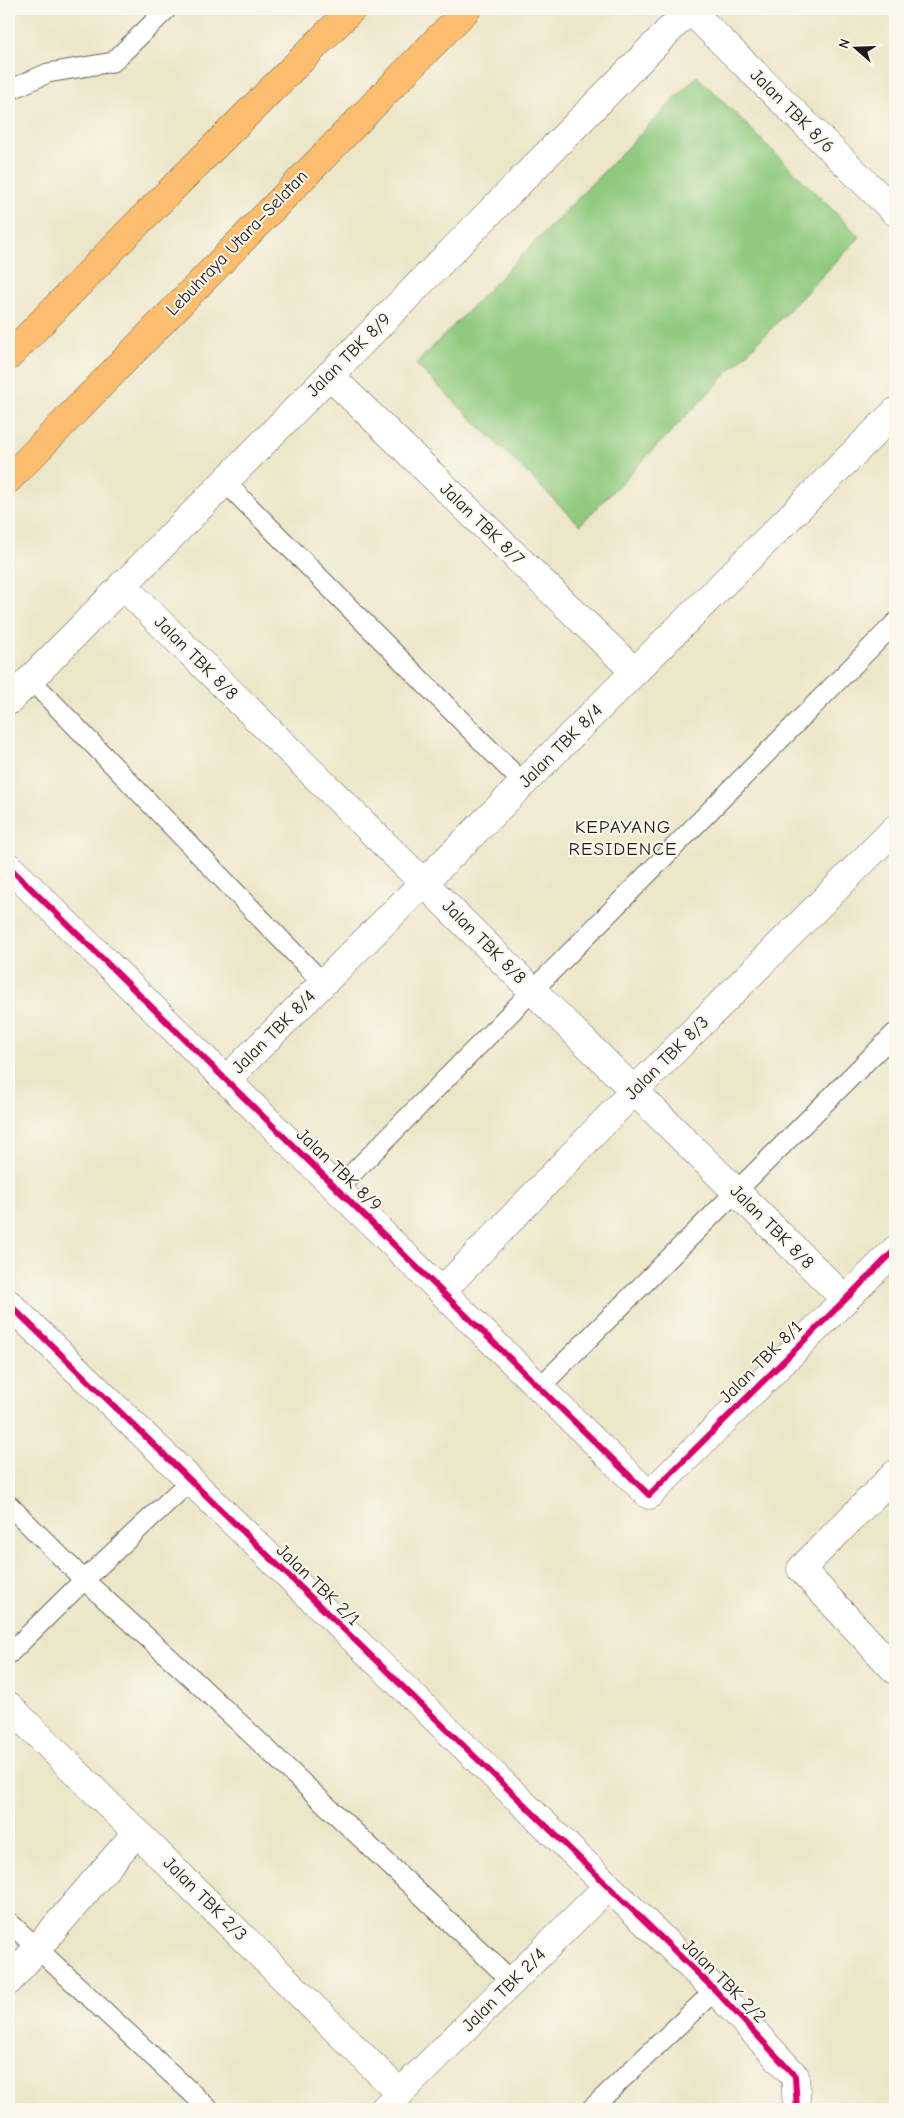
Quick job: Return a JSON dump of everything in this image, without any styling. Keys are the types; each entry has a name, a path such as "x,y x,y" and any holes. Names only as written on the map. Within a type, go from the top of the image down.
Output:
{"highway":[{"path":"9,356 134,227 352,9"},
{"name":"Lebuhraya Utara–Selatan","path":"9,479 467,9"}],"street":[{"name":"Jalan TBK 8/6","path":"689,9 895,212"},
{"name":"Jalan TBK 8/9","path":"9,702 689,9"},
{"name":"Jalan TBK 8/7","path":"329,375 635,672"},
{"name":"Jalan TBK 8/4","path":"226,1080 895,412"},
{"name":"Jalan TBK 8/8","path":"122,585 845,1299"},
{"name":"Jalan TBK 8/3","path":"442,1291 634,1091 895,829"},
{"name":"Jalan TBK 8/9","path":"9,867 649,1495"},
{"name":"Jalan TBK 8/1","path":"649,1495 895,1250"},
{"name":"Jalan TBK 2/1","path":"9,1304 606,1887"},
{"path":"895,1474 801,1569 895,1670"},
{"name":"Jalan TBK 2/3","path":"9,1706 137,1832 392,2101"},
{"path":"9,1981 137,1832"},
{"name":"Jalan TBK 2/4","path":"392,2101 606,1887"},
{"name":"Jalan TBK 2/2","path":"606,1887 715,1990 795,2076 798,2109"}],"lane":[{"path":"9,93 12,89 48,73 114,62 167,9"},
{"path":"225,482 523,784"},
{"path":"337,1189 895,623"},
{"path":"30,679 323,983"},
{"path":"539,1388 895,1033"},
{"path":"9,1654 84,1580 190,1482"},
{"path":"9,1505 84,1580 195,1681 512,1981"},
{"path":"9,1922 209,2109"},
{"path":"591,2109 715,1990"}],"green space":[{"path":"697,76 860,237 580,525 416,364"}],"cycle path":[{"path":"9,867 649,1495 895,1250"},
{"path":"9,1304 715,1990 795,2076 797,2109"}],"district":[{"name":"KEPAYANG RESIDENCE","path":"623,838"}]}
